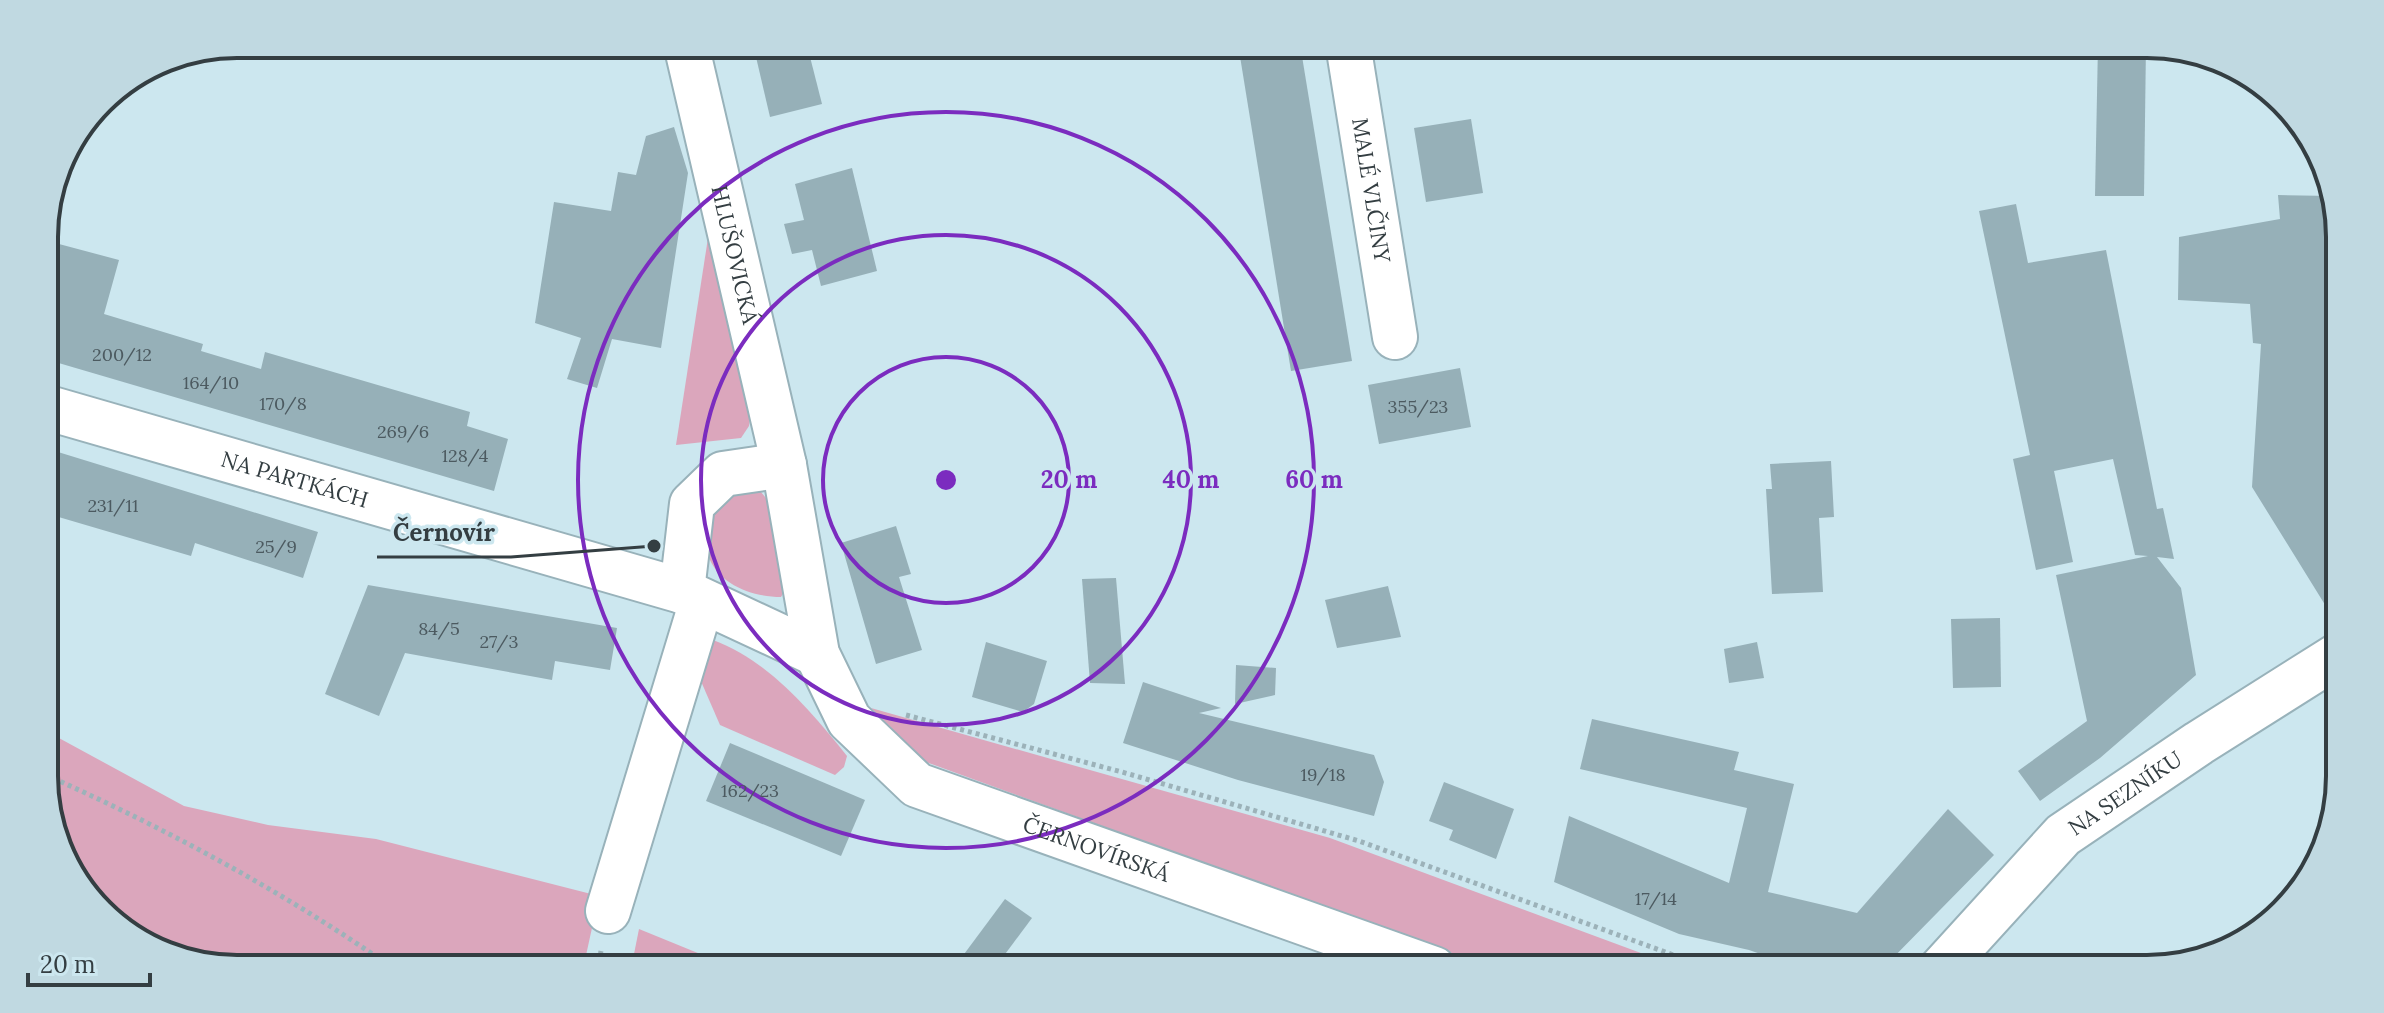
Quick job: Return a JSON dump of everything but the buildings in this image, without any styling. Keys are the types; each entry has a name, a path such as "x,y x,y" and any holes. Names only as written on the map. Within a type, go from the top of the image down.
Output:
{"street":[{"name":"HLUŠOVICKÁ","path":"689,58 784,465 817,654"},
{"name":"MALÉ VLČINY","path":"1350,58 1395,337"},
{"name":"NA PARTKÁCH","path":"58,411 692,596 817,654"},
{"path":"608,911 692,596 692,504 723,474 784,465"},
{"name":"ČERNOVÍRSKÁ","path":"817,654 849,720 917,785 1395,955"},
{"name":"NA SEZNÍKU","path":"1954,955 2063,835 2199,743 2326,663"}],"path":[{"path":"838,696 1122,772 1359,841 1673,955"},
{"path":"58,781 213,858 341,931 374,955"}],"shaded area":[{"path":"710,225 752,405 749,426 741,438 676,445"},
{"path":"741,487 761,492 775,509 791,580 781,597 759,595 738,587 720,574 708,555 708,510"},
{"path":"713,640 752,661 787,689 847,756 844,767 835,775 720,725 700,679"},
{"path":"871,708 1330,838 1646,955 1457,955 926,762"},
{"path":"58,738 184,806 268,825 376,839 599,896 586,955 237,955 191,949 138,925 103,894 88,875 61,811"},
{"path":"639,929 703,955 634,955"}],"place":[{"name":"Černovír","path":"654,546"}]}
